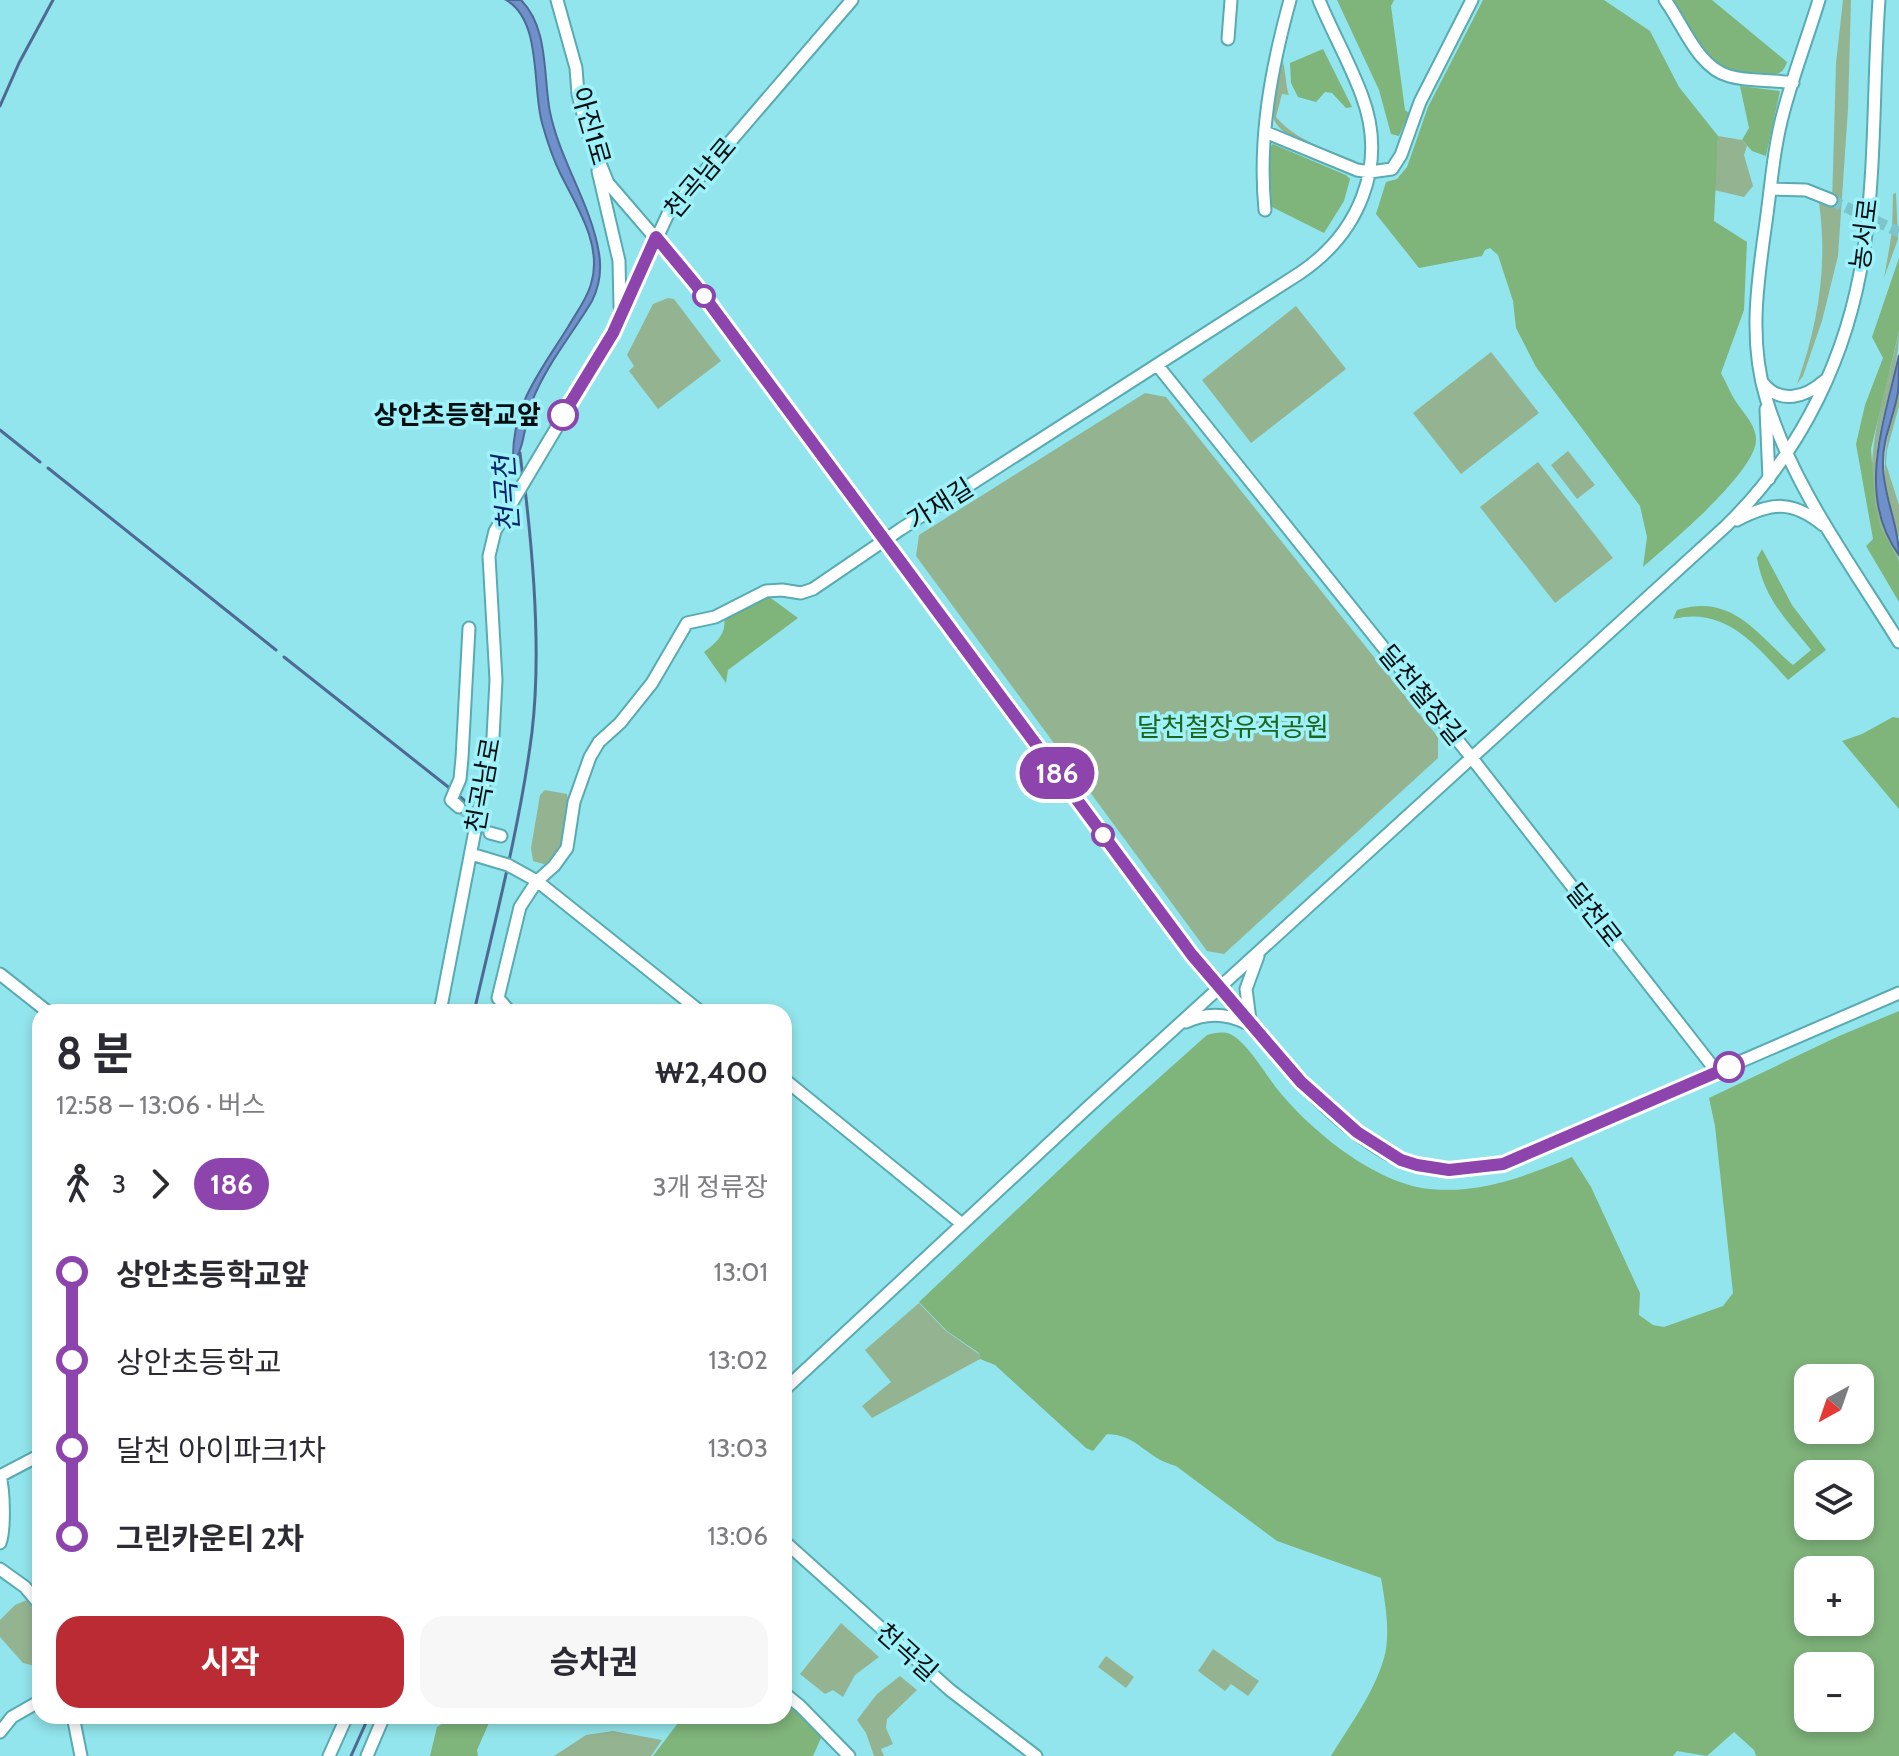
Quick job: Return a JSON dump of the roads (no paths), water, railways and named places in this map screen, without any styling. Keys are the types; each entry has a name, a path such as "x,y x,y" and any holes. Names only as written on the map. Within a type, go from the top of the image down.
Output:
{"street":[{"name":"아진1로","path":"557,0 569,35 578,94 595,154 611,188 656,237"},
{"name":"천곡남로","path":"442,1004 493,737 496,702 489,556 495,531 619,321 668,214 852,0"},
{"path":"1228,39 1231,0"},
{"path":"1265,210 1261,164 1271,81 1290,0"},
{"name":"가재길","path":"503,1004 498,995 520,907 537,881 554,866 567,848 574,802 594,749 646,691 687,623 728,612 766,591 801,593 813,589 1323,257 1340,239 1363,198 1370,172 1372,138 1367,112 1319,0"},
{"path":"1265,132 1339,164 1370,172 1387,171 1398,161 1420,102 1472,0"},
{"path":"1665,0 1701,55 1717,71 1731,77 1793,83"},
{"path":"1769,479 1765,397 1757,349 1757,309 1777,143 1819,0"},
{"name":"농서로","path":"1726,526 1769,479 1787,454 1828,378 1846,328 1864,251 1879,0"},
{"path":"595,154 620,272 619,321"},
{"path":"1770,189 1806,190 1831,200"},
{"path":"656,237 695,284 1219,988 1308,1089 1357,1132 1401,1160 1432,1168 1469,1169 1512,1162 1899,993"},
{"name":"달천철장길","path":"792,1383 1471,757 1158,366"},
{"path":"1761,378 1770,391 1785,397 1805,394 1828,378"},
{"path":"1765,397 1787,454 1899,642"},
{"path":"1471,757 1726,526 1760,510 1790,506 1803,510 1830,530"},
{"path":"459,807 451,800 460,779 469,628"},
{"name":"달천로","path":"1471,757 1717,1072"},
{"path":"471,854 524,872 691,1004"},
{"path":"1253,1028 1246,1009 1246,989 1254,964 1265,947"},
{"path":"0,974 38,1004"},
{"path":"1175,1028 1200,1016 1216,1015 1234,1018 1253,1028"},
{"path":"792,1086 962,1224"},
{"path":"0,1543 3,1534 3,1488 0,1476 32,1459"},
{"name":"천곡길","path":"792,1548 950,1690 1036,1756"},
{"path":"0,1569 32,1595"},
{"path":"792,1700 849,1756"},
{"path":"0,1732 12,1717 32,1706"},
{"path":"75,1724 81,1756"},
{"path":"329,1756 343,1724"},
{"path":"367,1756 381,1724"}],"water":[{"name":"천곡천","path":"506,0 521,0 530,11 541,38 550,112 595,235 600,266 599,284 592,301 553,361 533,399 513,464 522,407 537,375 587,295 594,270 594,255 581,214 555,163 544,130 531,38 517,10"},
{"path":"1899,355 1898,392 1884,446 1883,465 1899,555 1886,532 1878,508 1876,482 1881,431"}],"waterway":[{"path":"0,106 53,0"},
{"path":"0,430 40,462"},
{"name":"천곡천","path":"520,453 523,478"},
{"path":"48,468 276,650"},
{"name":"천곡천","path":"476,1004 514,838 535,703 535,611 525,489"},
{"path":"284,657 452,790"},
{"path":"459,796 465,801"},
{"name":"천곡천","path":"351,1756 365,1724"}],"tunnel":[{"path":"1831,200 1899,232"},
{"path":"459,807 490,833"}],"place":[{"name":"상안초등학교앞","path":"563,415"}],"park label":[{"name":"달천철장유적공원","path":"1233,727"}]}
